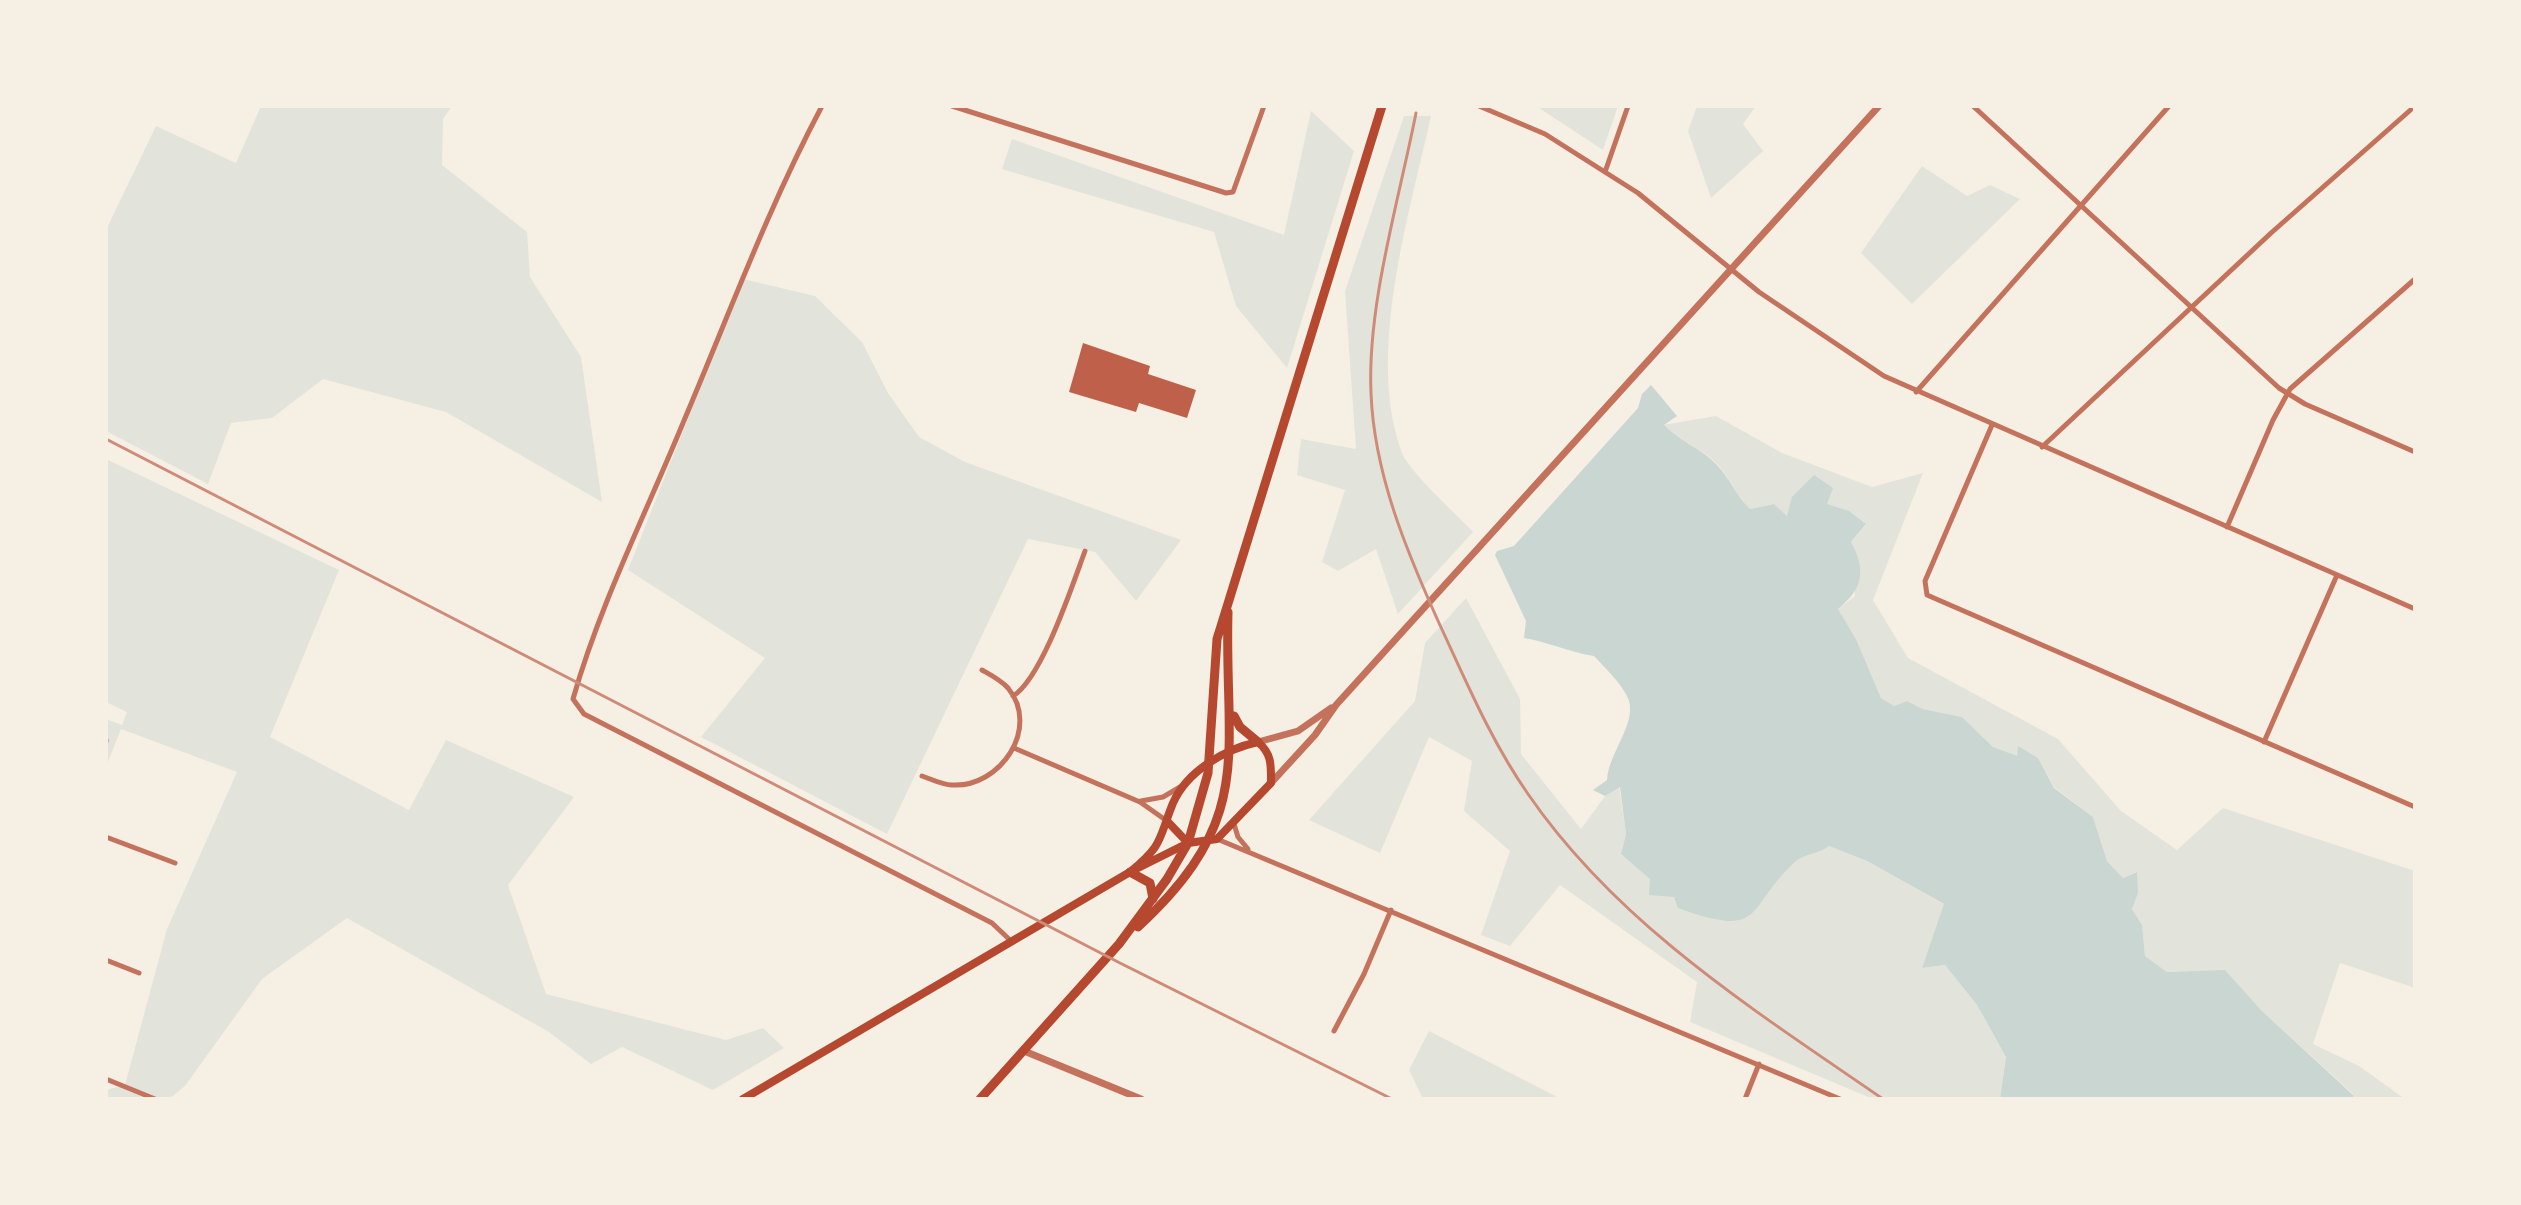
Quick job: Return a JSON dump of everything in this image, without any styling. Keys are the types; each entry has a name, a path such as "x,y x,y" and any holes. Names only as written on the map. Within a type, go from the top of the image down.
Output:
{"highway":[{"path":"1119,944 1153,900 1188,843 1205,788 1217,639 1382,106"},
{"path":"980,1099 1119,944 1179,885 1212,840 1221,812 1231,749 1229,600"},
{"path":"1213,696 1229,696"},
{"path":"1230,710 1240,727 1258,742"},
{"path":"1130,872 1150,883 1153,900"}],"main road":[{"path":"743,1099 1130,872 1188,843 1212,840 1271,783 1271,759 1258,742 1231,749 1193,776 1173,804 1157,848 1130,872"},
{"path":"1168,822 1188,843"}],"street":[{"path":"822,106 796,155 626,559 577,684 574,705 584,714 992,923 1011,941"},
{"path":"952,106 1218,191 1233,192 1264,106"},
{"path":"1479,106 1545,134 1605,172 1670,217 1731,269 1800,321 1884,376 2415,609"},
{"path":"1605,172 1628,106"},
{"path":"1271,783 1315,735 1336,705 1879,106"},
{"path":"1973,106 2190,309 2287,394 2415,452"},
{"path":"1916,392 2169,106"},
{"path":"2042,447 2415,106"},
{"path":"2227,528 2287,394 2415,279"},
{"path":"1992,425 1924,589 1935,599 2415,807"},
{"path":"1013,696 1022,691 1036,669 1085,551"},
{"path":"2264,742 2337,575"},
{"path":"922,776 954,786 980,780 998,769 1014,748 1018,724 1013,696 1000,680 982,670"},
{"path":"1258,742 1298,731 1336,705"},
{"path":"1014,748 1140,802 1168,822"},
{"path":"1140,802 1169,794 1193,776"},
{"path":"1234,822 1238,837 1249,850"},
{"path":"106,837 175,863"},
{"path":"1212,840 1249,850 1840,1099"},
{"path":"1334,1031 1364,974 1391,910"},
{"path":"106,960 139,973"},
{"path":"1024,1051 1141,1099"},
{"path":"1745,1099 1759,1064"},
{"path":"106,1079 155,1099"}],"shaded area":[{"path":"261,106 452,106 443,119 442,165 527,232 530,277 581,357 602,502 446,412 323,379 272,418 231,423 208,484 106,431 106,230 156,126 236,163"},
{"path":"1536,106 1618,106 1603,150"},
{"path":"1697,106 1756,106 1743,124 1763,151 1711,198 1688,131"},
{"path":"1311,111 1354,151 1287,368 1236,306 1214,232 1002,169 1012,139 1284,235"},
{"path":"1404,116 1431,116 1394,286 1388,375 1392,416 1408,463 1473,532 1398,614 1376,549 1338,571 1322,562 1345,490 1297,475 1301,439 1356,449 1345,291"},
{"path":"1922,166 1967,196 1990,185 2020,199 1912,304 1861,253"},
{"path":"743,279 815,296 862,342 888,393 919,437 965,462 1181,540 1136,601 1095,552 1028,539 887,834 701,737 765,658 628,570"},
{"path":"1651,385 1677,416 1664,425 1715,463 1750,509 1774,504 1787,516 1792,497 1814,475 1833,488 1827,504 1849,511 1866,524 1851,542 1859,562 1860,579 1852,595 1838,609 1856,639 1881,698 1894,706 1907,701 1923,709 1962,717 1993,747 2017,756 2018,746 2038,758 2054,788 2093,817 2107,861 2123,878 2137,872 2138,893 2132,909 2142,925 2145,956 2167,972 2225,970 2261,1010 2353,1095 2353,1099 2000,1099 2006,1057 1977,1005 1945,965 1922,968 1944,904 1867,861 1829,846 1795,862 1759,906 1740,920 1706,917 1678,908 1674,897 1649,895 1650,879 1621,854 1626,834 1620,787 1605,796 1593,790 1607,780 1627,725 1630,705 1627,696 1594,656 1524,638 1526,621 1495,555 1497,551 1514,546 1638,408 1642,394"},
{"path":"1716,416 1782,453 1872,487 1923,473 1873,600 1908,658 2058,739 2121,811 2177,850 2223,808 2415,871 2415,988 2340,963 2313,1044 2359,1066 2405,1099 2353,1099 2353,1094 2261,1010 2225,971 2167,972 2145,956 2142,925 2132,909 2138,893 2136,872 2123,878 2107,861 2093,817 2054,787 2038,758 2018,747 2017,757 1993,747 1962,717 1923,709 1907,701 1894,706 1881,698 1856,639 1838,609 1855,596 1851,542 1866,525 1837,508 1820,508 1787,517 1774,504 1750,509 1715,462 1663,425"},
{"path":"106,459 339,570 270,737 409,810 446,740 574,797 508,885 546,994 726,1040 763,1028 784,1048 713,1090 622,1047 591,1064 549,1032 347,918 262,979 185,1086 169,1099 106,1099 106,1090 125,1085 167,929 237,772 121,729 106,767 106,719 122,725 127,712 106,702"},
{"path":"1466,598 1520,699 1521,754 1581,829 1605,796 1619,786 1626,834 1621,854 1674,897 1679,908 1726,921 1740,920 1759,906 1795,862 1829,846 1867,861 1945,905 1922,968 1945,965 1977,1005 2006,1057 2000,1099 1873,1099 1690,1022 1697,982 1560,885 1510,946 1481,935 1510,851 1464,811 1472,761 1429,737 1380,853 1309,820 1415,701 1425,643"},
{"path":"1429,1031 1561,1099 1423,1099 1409,1070"}],"building":[{"path":"1083,343 1150,366 1148,374 1196,390 1187,418 1139,403 1136,412 1069,392"}],"railway":[{"path":"1416,113 1374,324 1371,359 1373,423 1385,482 1404,539 1469,689 1502,753 1528,794 1564,841 1603,884 1691,962 1883,1099"},
{"path":"106,439 1120,963 1392,1099"}]}
